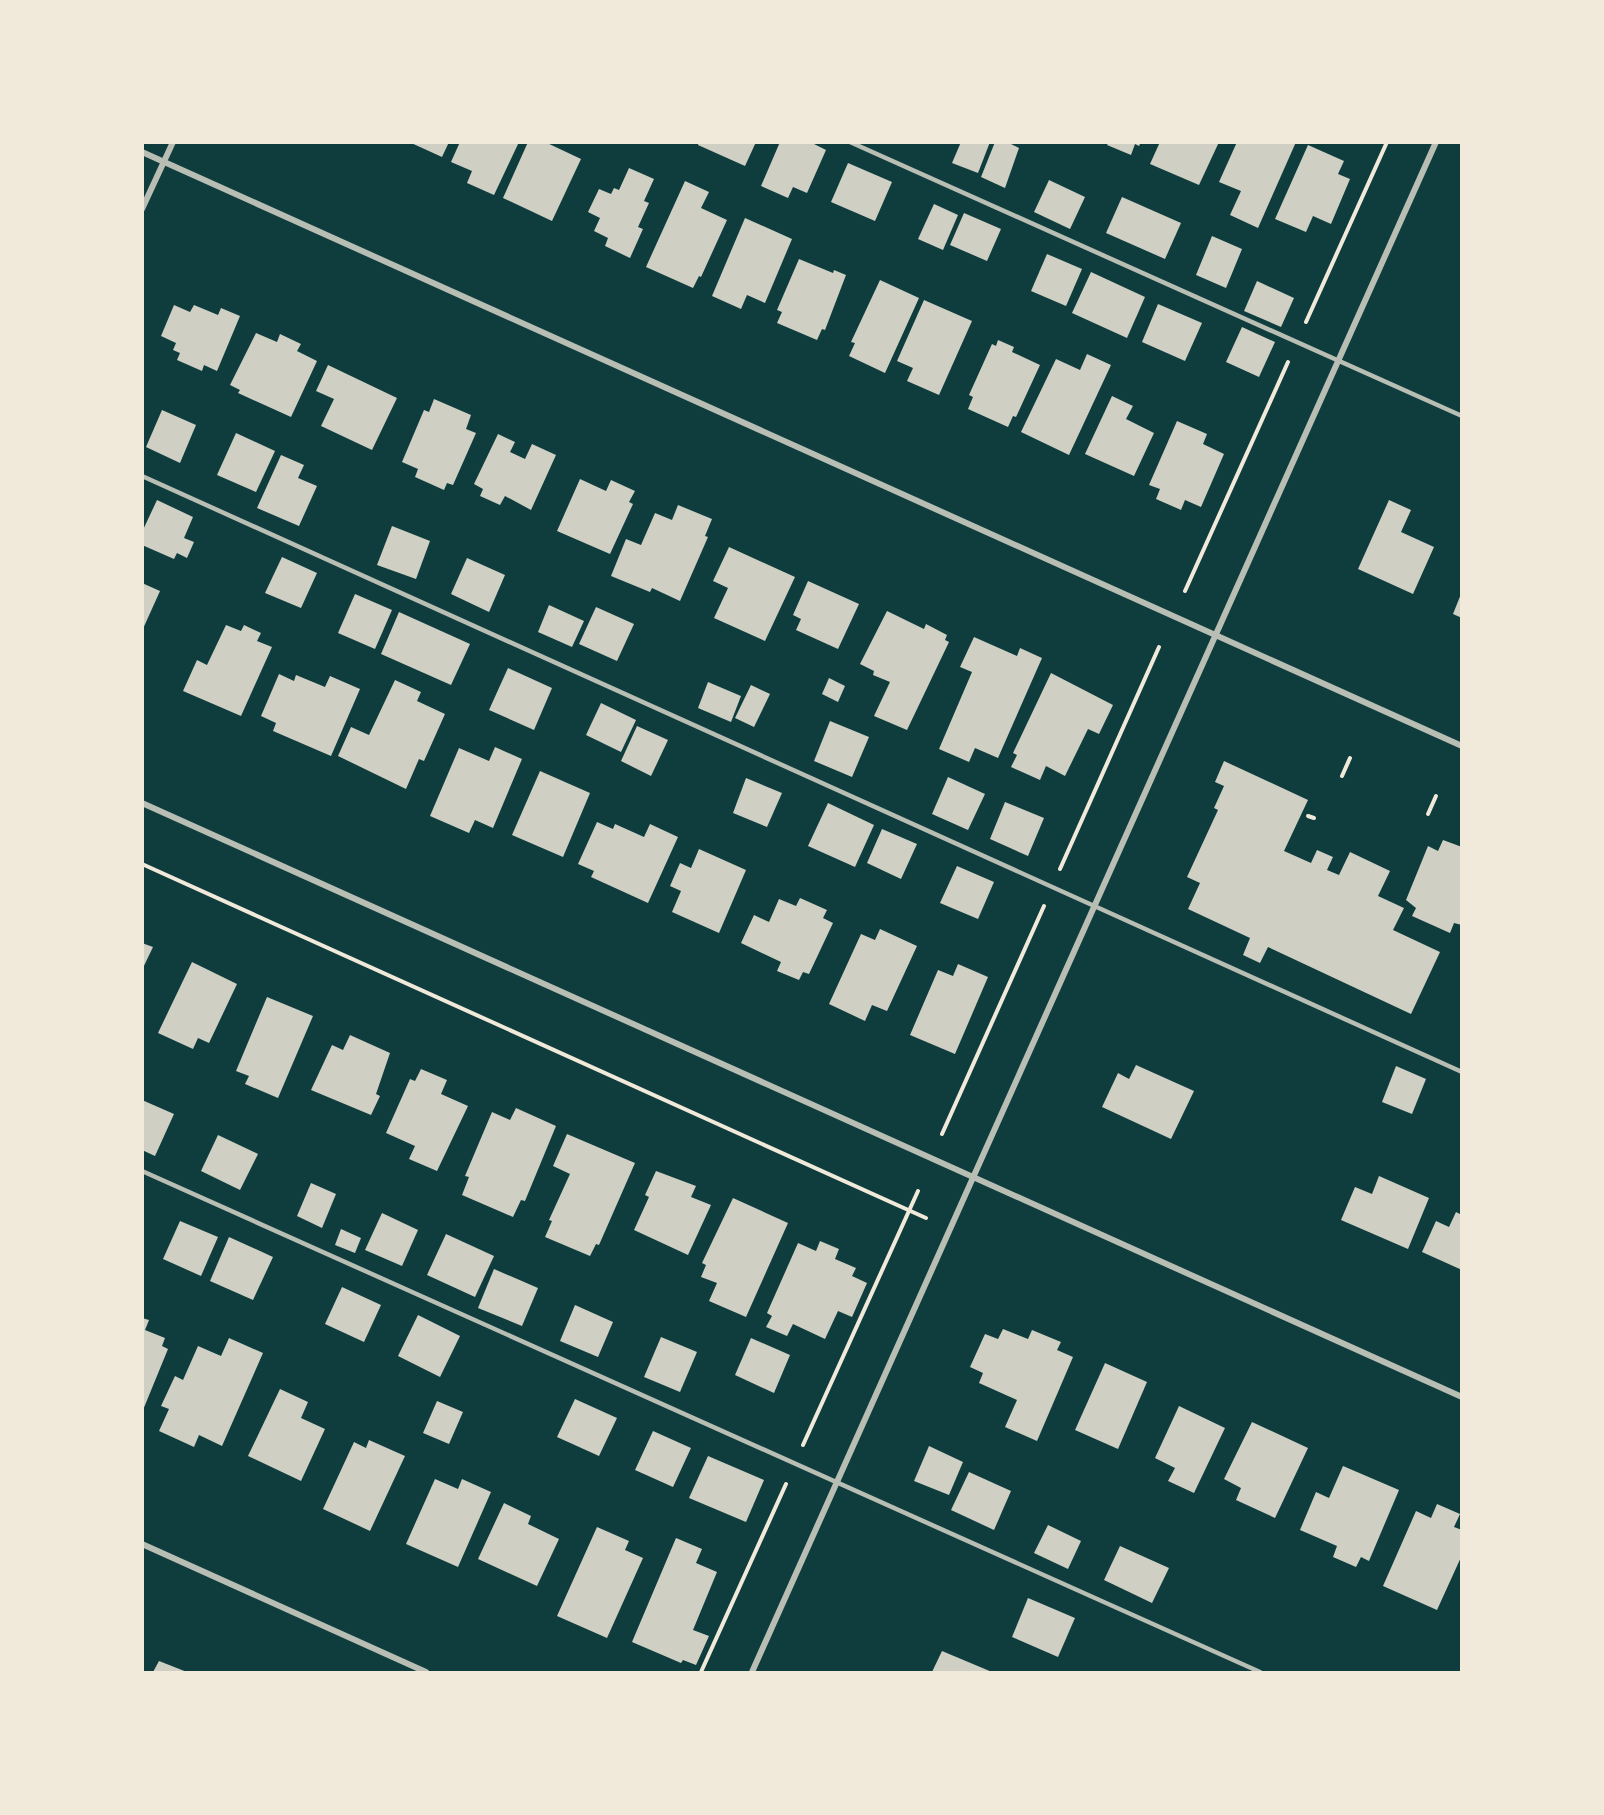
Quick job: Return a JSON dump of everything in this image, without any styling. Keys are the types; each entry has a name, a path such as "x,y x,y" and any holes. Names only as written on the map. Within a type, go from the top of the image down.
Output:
{"street":[{"path":"142,209 173,142"},
{"path":"752,1672 1436,142"},
{"path":"142,152 1461,746"},
{"path":"142,803 1461,1397"},
{"path":"142,1544 426,1672"}],"lane":[{"path":"850,142 1461,416"},
{"path":"142,476 1461,1072"},
{"path":"142,1171 836,1484 1260,1672"}],"path":[{"path":"1185,591 1387,142"},
{"path":"1342,776 1350,758"},
{"path":"1428,814 1436,796"},
{"path":"1308,816 1314,818"},
{"path":"142,864 926,1218"},
{"path":"701,1672 918,1191"}],"building":[{"path":"409,142 449,142 442,157"},
{"path":"460,142 519,142 494,195 467,183 472,171 451,162"},
{"path":"528,142 545,142 581,159 552,221 503,198"},
{"path":"699,142 756,142 745,166 698,145"},
{"path":"780,142 810,142 826,150 807,193 793,187 788,198 761,186"},
{"path":"961,142 990,142 978,173 952,163"},
{"path":"995,142 1007,142 1019,148 1005,188 981,177"},
{"path":"1109,142 1141,142 1139,146 1135,144 1131,155 1107,145"},
{"path":"1160,142 1219,142 1199,185 1150,164"},
{"path":"1237,142 1296,142 1258,228 1230,215 1241,191 1219,182"},
{"path":"1308,145 1344,161 1338,174 1350,179 1331,224 1313,216 1306,232 1275,219"},
{"path":"848,163 892,182 875,221 831,202"},
{"path":"629,168 654,179 644,201 649,203 638,227 643,229 630,258 605,246 608,238 594,231 600,218 588,212 599,189 611,194 614,188 619,190"},
{"path":"1049,180 1085,197 1070,229 1034,212"},
{"path":"685,181 709,192 701,208 727,220 701,277 699,276 693,288 646,267"},
{"path":"1122,197 1181,223 1165,259 1106,233"},
{"path":"934,204 958,215 943,250 918,239"},
{"path":"964,213 1001,229 987,261 950,245"},
{"path":"745,218 792,239 765,303 747,295 741,309 712,296"},
{"path":"1212,236 1242,249 1226,288 1196,275"},
{"path":"1047,254 1082,269 1066,306 1031,291"},
{"path":"799,259 833,273 834,270 846,275 825,330 822,329 817,340 777,323 782,312 777,310"},
{"path":"1091,272 1145,297 1127,338 1072,313"},
{"path":"880,280 919,298 885,373 849,356 855,343 851,342"},
{"path":"1257,281 1294,298 1281,327 1244,311"},
{"path":"924,300 972,321 939,395 907,381 913,368 897,361"},
{"path":"1158,304 1202,323 1185,361 1142,342"},
{"path":"174,305 190,312 194,305 218,315 221,308 240,316 217,371 204,365 202,371 177,360 180,353 173,350 176,343 161,336"},
{"path":"1242,327 1275,342 1259,377 1226,362"},
{"path":"256,333 277,342 280,334 301,344 297,351 317,361 291,417 238,393 240,390 230,385"},
{"path":"998,340 1014,347 1012,352 1040,365 1016,417 1013,416 1008,427 968,409 973,397 969,395 992,344 996,346"},
{"path":"1087,354 1111,365 1069,455 1021,432 1056,359 1080,370"},
{"path":"328,365 397,398 372,450 321,426 334,399 316,391"},
{"path":"1112,396 1133,406 1126,419 1154,433 1134,476 1085,454"},
{"path":"434,399 471,415 466,429 476,433 453,485 447,483 444,490 415,477 418,469 402,462 424,410 429,412"},
{"path":"162,410 196,425 180,463 146,447"},
{"path":"1177,421 1207,434 1203,444 1224,454 1201,507 1185,500 1181,510 1156,499 1160,489 1149,485"},
{"path":"236,433 275,451 256,492 217,475"},
{"path":"498,434 515,442 510,452 525,459 532,444 556,455 531,510 505,496 500,505 480,496 483,489 474,484"},
{"path":"281,455 304,465 298,478 317,486 299,526 257,508"},
{"path":"580,479 606,491 611,480 635,491 629,502 633,504 610,554 557,531"},
{"path":"157,500 193,517 184,538 194,542 187,558 177,553 174,559 142,545 142,532"},
{"path":"1389,500 1411,510 1401,532 1434,547 1413,594 1358,569"},
{"path":"678,505 712,519 705,536 708,537 680,601 652,588 650,592 611,576 626,539 641,545 655,513 672,520"},
{"path":"392,526 430,541 416,579 377,565"},
{"path":"729,547 795,577 765,641 714,618 728,588 713,581"},
{"path":"282,557 317,573 301,608 265,593"},
{"path":"467,558 505,575 489,612 451,594"},
{"path":"808,581 859,604 838,649 796,630 801,619 793,615"},
{"path":"142,583 160,591 142,631"},
{"path":"355,594 392,610 375,649 338,633"},
{"path":"1462,594 1462,618 1453,614"},
{"path":"549,605 584,621 572,647 538,632"},
{"path":"596,607 634,624 617,661 579,644"},
{"path":"887,611 924,629 926,624 947,635 945,640 949,642 907,730 874,716 890,682 873,675 874,671 860,664"},
{"path":"399,612 470,644 451,685 381,654"},
{"path":"226,625 241,631 244,625 261,633 257,641 272,647 241,716 183,691 197,660 207,665"},
{"path":"974,637 1017,656 1020,648 1042,658 998,758 975,748 969,762 939,749 972,672 960,667"},
{"path":"508,668 552,688 534,730 489,710"},
{"path":"1051,673 1113,705 1099,734 1088,729 1065,776 1046,766 1040,780 1011,767 1017,755 1013,753"},
{"path":"279,674 294,681 296,675 325,687 330,676 360,689 331,756 273,731 276,723 261,716"},
{"path":"829,678 845,686 838,702 822,694"},
{"path":"395,680 421,692 417,701 445,714 424,761 419,759 406,789 338,756 351,727 369,735"},
{"path":"708,682 741,696 731,722 698,708"},
{"path":"751,685 770,694 754,727 735,718"},
{"path":"601,703 636,720 621,752 586,735"},
{"path":"830,721 869,737 852,777 814,761"},
{"path":"637,726 668,740 651,776 621,761"},
{"path":"495,747 522,759 493,828 475,820 469,833 430,816 459,748 489,761"},
{"path":"1224,761 1308,800 1284,851 1311,863 1317,850 1333,857 1327,870 1339,875 1350,852 1390,871 1378,896 1404,908 1393,930 1440,952 1411,1014 1268,947 1260,963 1243,955 1250,938 1188,909 1200,883 1187,877 1218,810 1214,808 1224,786 1215,782"},
{"path":"540,771 590,793 563,857 512,835"},
{"path":"948,777 985,794 968,830 932,814"},
{"path":"746,778 782,793 767,827 733,813"},
{"path":"1005,802 1044,818 1028,856 990,839"},
{"path":"828,803 874,825 855,867 808,846"},
{"path":"597,822 613,829 615,824 644,837 650,824 678,837 648,903 591,877 594,871 578,864"},
{"path":"882,829 917,844 901,879 867,863"},
{"path":"1443,840 1462,847 1462,925 1454,923 1450,933 1412,916 1416,908 1406,900 1428,846 1438,851"},
{"path":"699,849 746,870 719,933 672,912 681,891 670,886 680,863 691,868"},
{"path":"957,866 994,882 978,919 940,903"},
{"path":"800,898 827,910 823,918 833,923 809,974 803,972 799,980 777,971 781,962 741,943 754,915 769,922 779,899 796,906"},
{"path":"880,929 917,946 887,1011 872,1005 865,1021 829,1004 861,934 875,940"},
{"path":"142,943 153,947 142,970"},
{"path":"192,962 237,984 209,1043 198,1038 193,1049 158,1033"},
{"path":"958,964 988,977 955,1054 910,1035 938,970 953,976"},
{"path":"267,997 313,1016 278,1098 245,1084 249,1076 236,1071"},
{"path":"350,1035 390,1053 376,1094 380,1096 371,1115 311,1090 332,1045 343,1050"},
{"path":"1136,1065 1194,1091 1171,1139 1102,1107 1118,1073 1129,1079"},
{"path":"1396,1066 1426,1079 1412,1114 1382,1102"},
{"path":"421,1069 447,1080 441,1094 468,1106 437,1171 409,1159 415,1146 386,1133 410,1079 415,1081"},
{"path":"142,1100 174,1114 155,1156 142,1150"},
{"path":"516,1108 556,1126 525,1201 521,1200 513,1217 462,1195 469,1177 465,1176 492,1112 510,1120"},
{"path":"567,1134 635,1163 599,1245 596,1244 590,1256 545,1237 552,1221 549,1220 570,1174 553,1166"},
{"path":"218,1135 258,1154 240,1190 201,1171"},
{"path":"656,1171 696,1186 691,1197 711,1205 688,1255 634,1230 649,1197 645,1195"},
{"path":"1379,1176 1429,1198 1408,1249 1341,1220 1355,1187 1372,1194"},
{"path":"311,1183 336,1194 322,1228 297,1216"},
{"path":"733,1198 788,1223 746,1317 709,1301 717,1283 701,1277 706,1265 702,1263"},
{"path":"1456,1212 1462,1215 1462,1270 1422,1252 1436,1221 1449,1227"},
{"path":"382,1213 418,1230 402,1266 365,1250"},
{"path":"180,1221 218,1237 201,1276 163,1259"},
{"path":"341,1229 361,1238 355,1253 335,1245"},
{"path":"446,1234 494,1256 475,1297 427,1275"},
{"path":"229,1237 273,1257 253,1300 210,1281"},
{"path":"820,1241 839,1249 835,1259 856,1268 852,1276 867,1283 852,1317 838,1311 825,1339 793,1324 787,1336 766,1327 772,1316 767,1313 798,1243 816,1251"},
{"path":"494,1269 538,1288 522,1326 478,1308"},
{"path":"342,1287 381,1305 364,1342 325,1324"},
{"path":"575,1305 613,1322 598,1357 560,1341"},
{"path":"418,1315 460,1336 440,1377 398,1356"},
{"path":"142,1318 149,1320 145,1330 165,1338 162,1346 168,1349 143,1410"},
{"path":"1003,1329 1028,1339 1032,1330 1061,1342 1057,1350 1073,1357 1037,1441 1005,1427 1017,1400 979,1383 983,1373 970,1367 985,1334 998,1339"},
{"path":"661,1337 697,1352 680,1392 644,1377"},
{"path":"229,1338 263,1353 222,1446 199,1435 194,1447 159,1431 169,1409 161,1406 175,1376 183,1380 198,1346 221,1356"},
{"path":"751,1338 790,1355 774,1393 735,1375"},
{"path":"1105,1363 1147,1382 1118,1449 1075,1430"},
{"path":"280,1389 308,1402 301,1418 325,1429 301,1481 248,1456"},
{"path":"575,1399 617,1418 599,1456 557,1437"},
{"path":"437,1401 463,1412 449,1444 423,1433"},
{"path":"1179,1406 1225,1428 1194,1493 1168,1481 1175,1468 1155,1458"},
{"path":"1252,1422 1308,1448 1275,1518 1236,1500 1241,1488 1224,1479"},
{"path":"653,1431 691,1448 673,1487 635,1470"},
{"path":"369,1440 405,1456 370,1531 323,1509 354,1442 366,1448"},
{"path":"929,1446 963,1462 949,1495 914,1481"},
{"path":"708,1456 764,1480 746,1522 689,1498"},
{"path":"1343,1466 1399,1490 1369,1561 1361,1557 1356,1567 1333,1557 1337,1546 1300,1530 1316,1492 1329,1498"},
{"path":"969,1472 1011,1491 994,1530 951,1510"},
{"path":"435,1479 458,1489 462,1479 491,1492 458,1567 406,1544"},
{"path":"504,1503 531,1516 528,1524 559,1539 537,1586 478,1559"},
{"path":"1437,1504 1460,1514 1454,1527 1462,1530 1462,1555 1437,1610 1383,1586 1416,1511 1431,1518"},
{"path":"1048,1525 1081,1541 1068,1569 1034,1553"},
{"path":"597,1527 629,1541 625,1550 643,1558 607,1638 557,1616"},
{"path":"676,1538 702,1549 696,1563 717,1572 693,1630 709,1636 696,1665 683,1660 681,1663 632,1642"},
{"path":"1120,1546 1169,1568 1152,1603 1104,1580"},
{"path":"1028,1598 1075,1618 1058,1657 1012,1637"},
{"path":"942,1651 992,1672 932,1672"},
{"path":"159,1661 187,1672 153,1672"}]}
